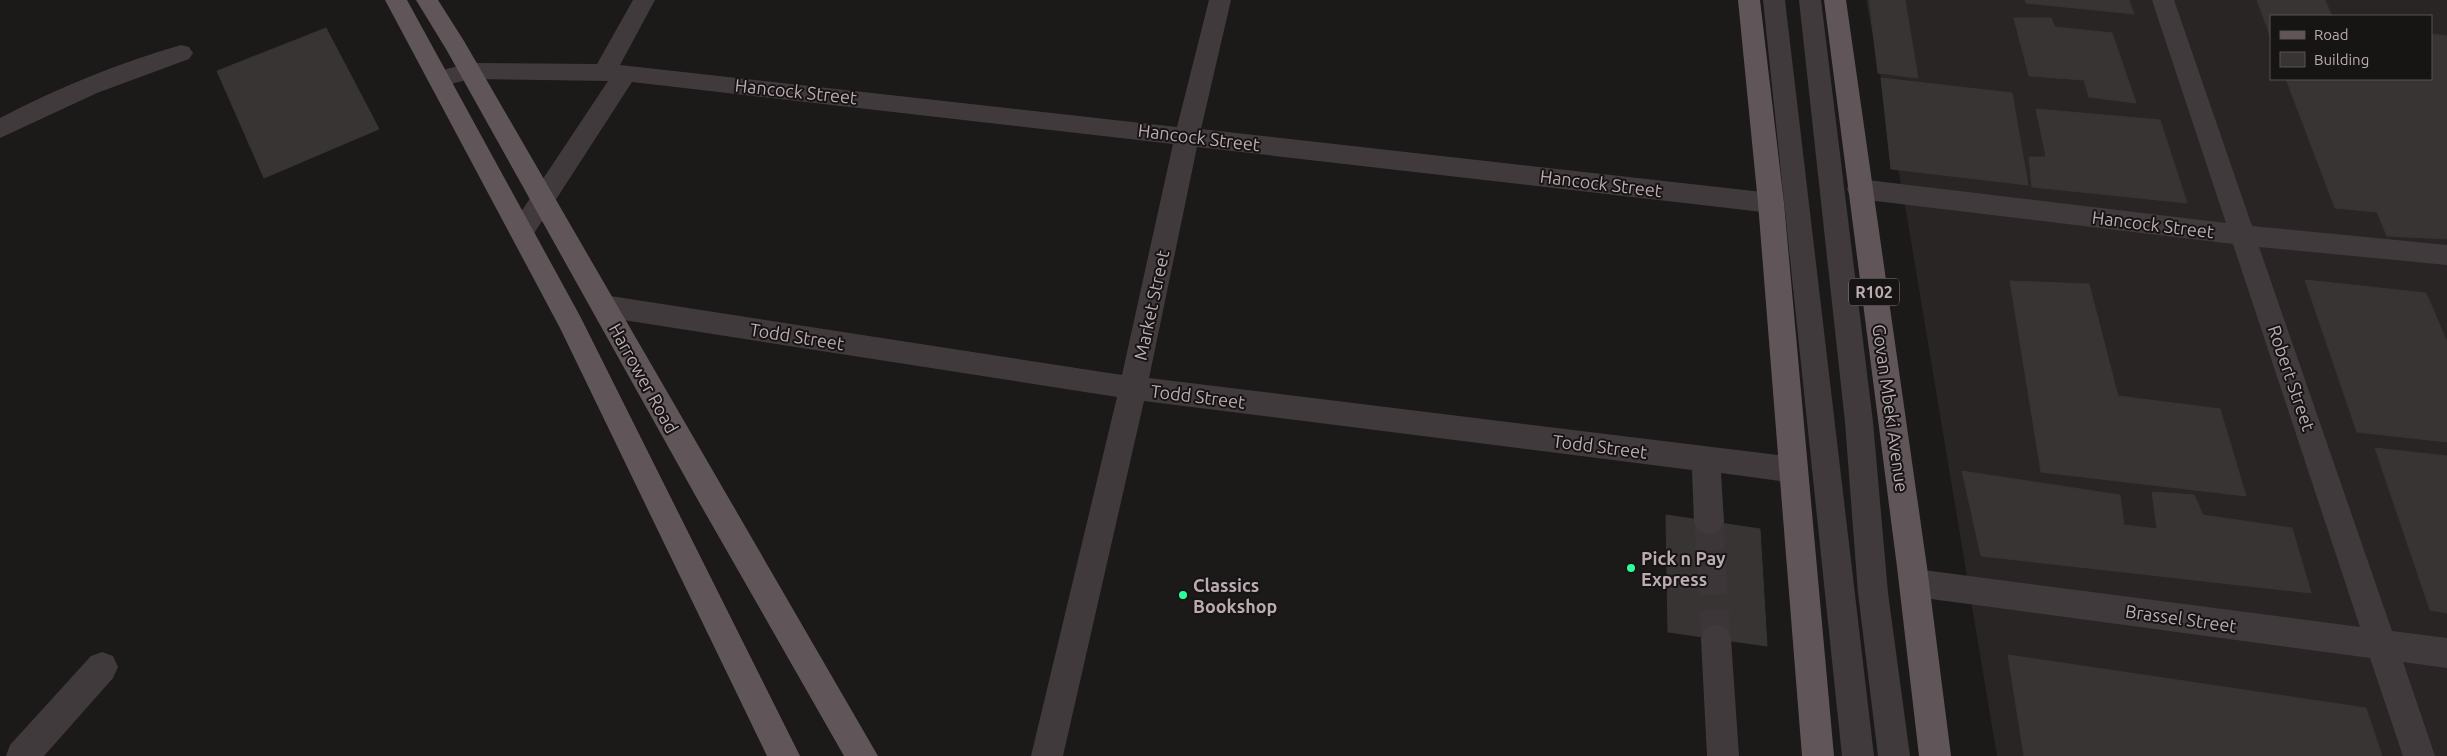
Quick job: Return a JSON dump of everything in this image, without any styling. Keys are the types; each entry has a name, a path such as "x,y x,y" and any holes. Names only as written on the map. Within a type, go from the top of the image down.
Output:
{"main road":[{"path":"396,0 572,324 784,756"},
{"name":"Harrower Road","path":"427,0 543,198 709,493 862,756"},
{"path":"1749,0 1771,203 1818,756"},
{"name":"Govan Mbeki Avenue","path":"1835,0 1858,189 1916,583 1935,756"}],"street":[{"path":"522,231 615,72 644,0"},
{"name":"Market Street","path":"1048,756 1133,388 1187,135 1220,0"},
{"path":"1774,0 1858,756"},
{"path":"1810,0 1859,422 1873,593 1894,756"},
{"name":"Robert Street","path":"2163,0 2419,756"},
{"path":"0,129 37,108 66,95 181,53"},
{"name":"Hancock Street","path":"439,79 470,72 615,72 1187,135 1771,203"},
{"name":"Hancock Street","path":"1858,189 2243,235 2447,255"},
{"name":"Todd Street","path":"604,306 1133,388 1794,470"},
{"path":"1706,460 1709,522"},
{"name":"Brassel Street","path":"1916,583 2447,653"},
{"path":"1716,639 1723,756"},
{"path":"22,756 102,667"}],"shaded area":[{"path":"1866,0 2447,0 2447,756 1997,756 1906,211"}],"building":[{"path":"1869,0 1905,0 1918,78 1878,73"},
{"path":"2025,0 2129,0 2134,14 2026,3"},
{"path":"2257,0 2325,0 2332,15 2270,15 2270,35"},
{"path":"2014,18 2051,18 2055,27 2112,33 2136,103 2089,97 2084,80 2029,76"},
{"path":"326,28 379,129 264,178 217,71"},
{"path":"2432,34 2447,36 2447,239 2387,236 2377,212 2335,208 2286,80 2432,80"},
{"path":"1881,78 2012,93 2028,185 1891,169"},
{"path":"2036,109 2160,120 2187,203 2032,187 2029,157 2046,157"},
{"path":"2305,280 2426,293 2447,342 2447,442 2357,432"},
{"path":"2010,281 2089,284 2118,396 2220,409 2246,496 2041,472"},
{"path":"2375,448 2447,456 2447,613 2430,610"},
{"path":"1962,471 2120,495 2124,525 2157,529 2152,492 2194,495 2203,515 2292,528 2311,593 1981,556"},
{"path":"1666,515 1760,529 1767,646 1668,632"},
{"path":"2008,655 2366,708 2382,756 2024,756"}],"tunnel":[{"path":"1709,522 1716,639"}],"place":[{"name":"Pick n Pay Express","path":"1631,568"},
{"name":"Classics Bookshop","path":"1183,595"}]}
